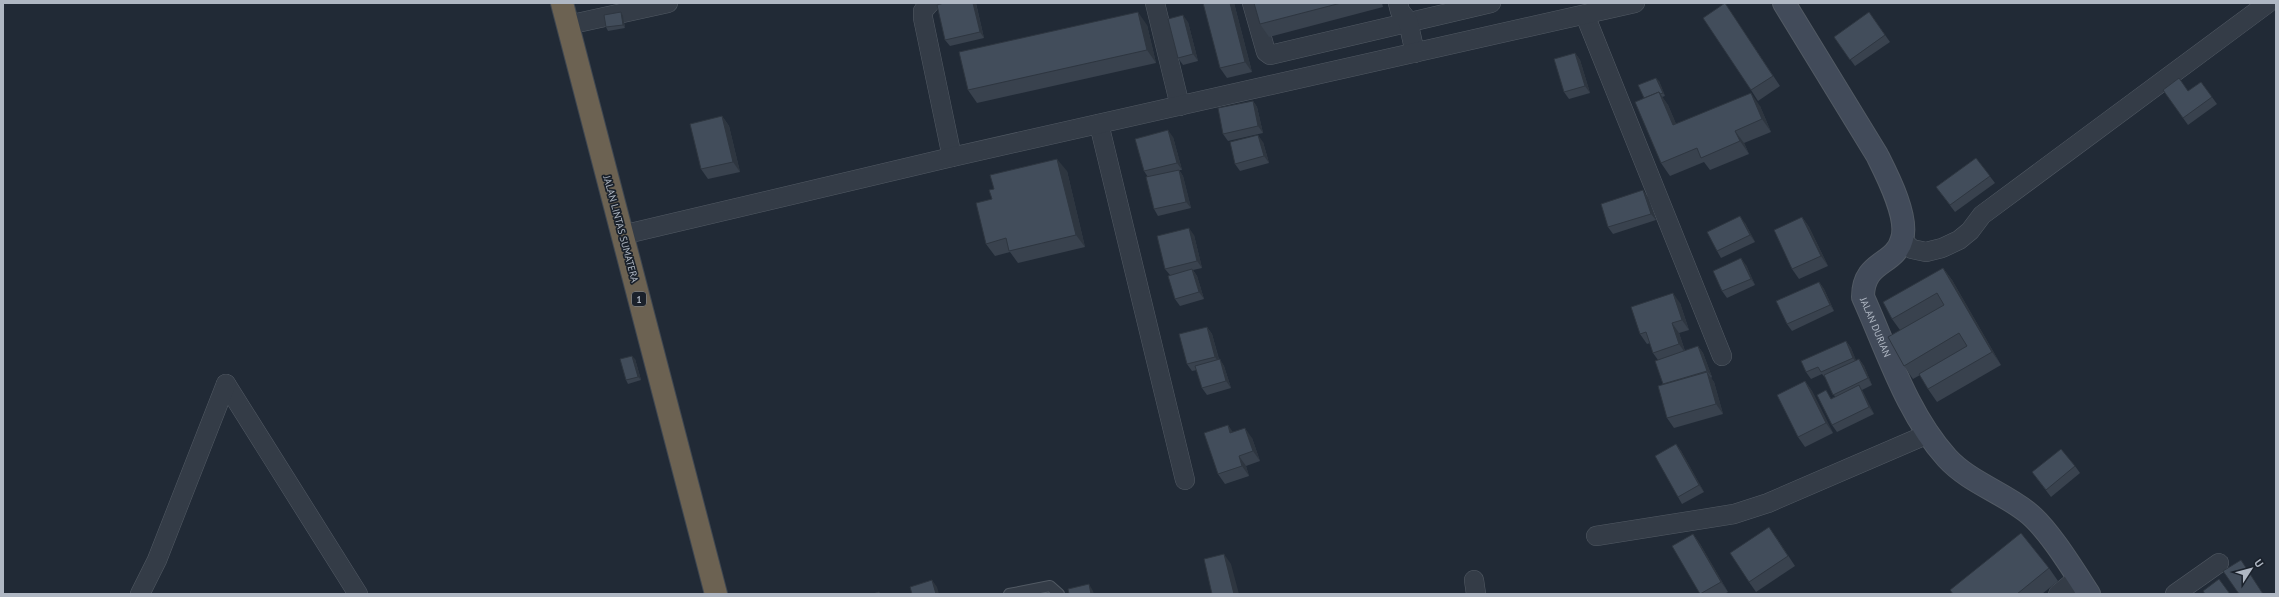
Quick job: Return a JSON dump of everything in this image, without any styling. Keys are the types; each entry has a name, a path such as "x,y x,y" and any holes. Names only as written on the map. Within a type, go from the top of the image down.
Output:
{"highway":[{"name":"JALAN LINTAS SUMATERA","path":"562,3 716,594"}],"street":[{"path":"568,25 668,3"},
{"path":"930,3 922,11 923,18 952,157"},
{"path":"1155,3 1180,106"},
{"path":"1252,3 1266,52 1270,55 1409,12 1491,3"},
{"path":"1398,3 1400,11 1409,12"},
{"path":"622,235 952,157 1635,3"},
{"path":"1784,3 1880,161 1888,177 1904,223 1902,240 1912,249 1926,252 1959,240 1970,231 1988,210 2268,3"},
{"path":"1409,12 1415,53"},
{"path":"1585,14 1722,356"},
{"path":"1099,124 1185,480"},
{"name":"JALAN DURIAN","path":"1902,240 1894,253 1867,276 1863,284 1863,297 1904,388 1928,434 1957,468 2027,512 2039,524 2084,586"},
{"path":"140,594 157,560 226,384 358,594"},
{"path":"1596,536 1734,514 1768,503 1928,434"},
{"path":"2175,594 2218,564"},
{"path":"2058,594 2084,586"}],"lane":[{"path":"1009,594 1050,586 1058,594"}],"building":[{"path":"944,3 973,3 980,32 945,40 937,5"},
{"path":"1203,3 1230,3 1245,62 1220,68"},
{"path":"1254,3 1341,3 1260,24"},
{"path":"1725,3 1773,76 1751,90 1703,18"},
{"path":"621,12 623,25 606,27 604,15"},
{"path":"1138,12 1147,50 968,90 959,52"},
{"path":"1869,12 1885,35 1850,60 1834,37"},
{"path":"1183,15 1193,54 1178,58 1168,19"},
{"path":"1575,53 1585,86 1564,92 1554,59"},
{"path":"1656,78 1663,93 1660,94 1659,92 1644,98 1638,85"},
{"path":"2179,78 2188,91 2201,82 2212,97 2183,118 2163,90"},
{"path":"1659,92 1673,125 1751,93 1762,119 1735,131 1740,141 1701,158 1697,148 1661,163 1635,102"},
{"path":"1253,101 1258,126 1223,134 1218,108"},
{"path":"722,116 733,162 701,169 690,124"},
{"path":"1168,130 1177,163 1144,171 1135,139"},
{"path":"1258,135 1264,156 1235,164 1230,142"},
{"path":"1976,158 1990,176 1950,205 1936,187"},
{"path":"1057,159 1076,235 1009,251 1006,238 986,244 976,203 992,199 989,190 994,189 990,175"},
{"path":"1179,170 1186,202 1154,209 1146,177"},
{"path":"1643,190 1651,214 1608,227 1601,204"},
{"path":"1740,216 1750,235 1717,251 1707,232"},
{"path":"1802,217 1821,256 1792,269 1774,230"},
{"path":"1189,228 1197,261 1165,269 1157,236"},
{"path":"1741,258 1751,279 1722,291 1713,271"},
{"path":"1943,268 1992,352 1928,389 1919,374 1967,346 1959,333 1904,366 1888,337 1944,305 1937,293 1892,319 1883,302"},
{"path":"1192,269 1199,292 1175,299 1168,276"},
{"path":"1819,282 1830,305 1787,324 1776,301"},
{"path":"1673,293 1682,320 1672,323 1679,344 1653,353 1646,332 1640,334 1631,307"},
{"path":"1207,327 1215,357 1187,364 1179,334"},
{"path":"1846,341 1853,358 1821,372 1818,367 1806,372 1801,361"},
{"path":"1698,346 1707,371 1663,384 1655,361"},
{"path":"632,356 638,377 626,380 620,359"},
{"path":"1220,359 1226,381 1202,388 1195,366"},
{"path":"1859,359 1868,378 1833,395 1824,375"},
{"path":"1707,372 1716,404 1667,418 1658,386"},
{"path":"1805,381 1826,423 1798,437 1777,395"},
{"path":"1859,385 1869,407 1832,425 1817,395 1826,390 1831,399"},
{"path":"1228,425 1230,433 1245,428 1253,451 1239,456 1242,466 1218,474 1204,433"},
{"path":"1676,444 1699,485 1678,497 1655,456"},
{"path":"2061,449 2075,466 2046,490 2032,472"},
{"path":"1769,527 1788,556 1749,582 1730,553"},
{"path":"2021,533 2049,568 2017,594 1953,594 1950,590"},
{"path":"1693,534 1721,582 1700,594 1672,546"},
{"path":"1224,554 1234,594 1212,594 1204,559"},
{"path":"2241,560 2263,594 2239,594 2223,571"},
{"path":"2219,579 2230,594 2205,594 2203,591"},
{"path":"932,580 936,594 912,594 910,587"},
{"path":"1089,584 1091,594 1069,594 1068,589"}]}
